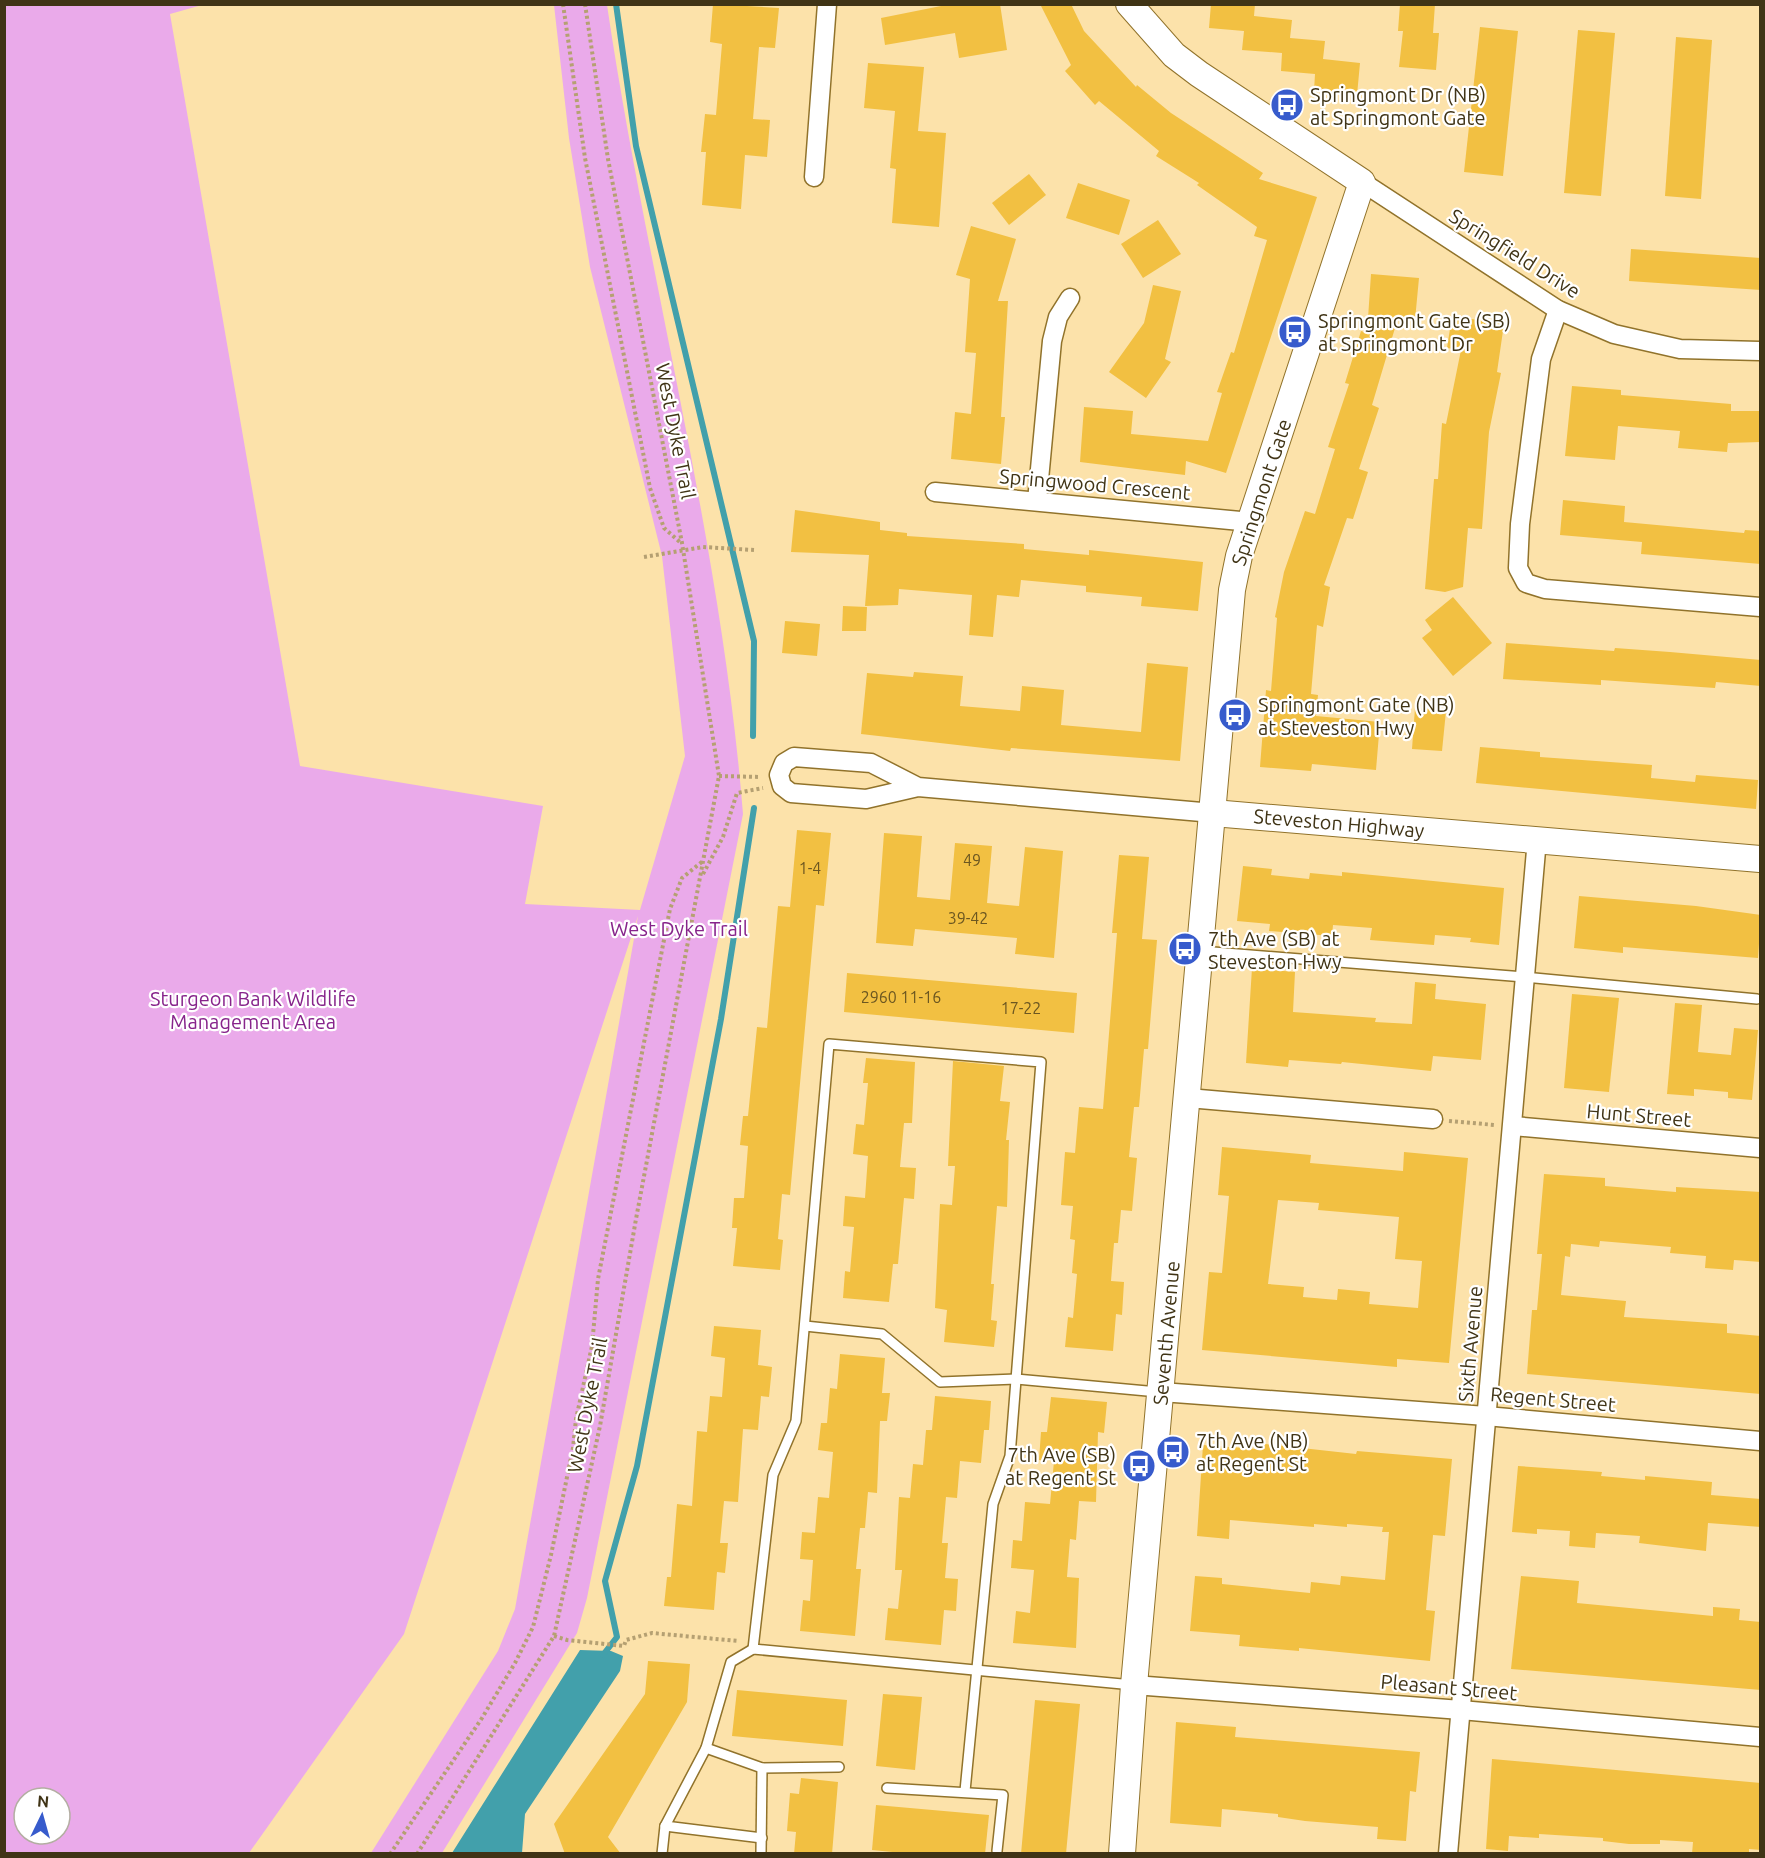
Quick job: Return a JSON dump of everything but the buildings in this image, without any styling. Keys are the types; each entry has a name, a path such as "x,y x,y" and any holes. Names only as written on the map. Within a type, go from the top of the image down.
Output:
{"street":[{"path":"814,177 827,4"},
{"path":"1129,4 1174,55 1362,182"},
{"name":"Springfield Drive","path":"1362,182 1558,310 1614,334 1668,347 1711,351 1761,351"},
{"name":"Springmont Gate","path":"1213,813 1228,620 1239,556 1362,182"},
{"path":"1037,501 1052,341 1058,317 1070,298"},
{"path":"1558,310 1541,358 1520,524 1518,568 1526,583 1545,589 1761,607"},
{"name":"Springwood Crescent","path":"935,492 1251,522"},
{"name":"Steveston Highway","path":"918,787 871,763 794,757 784,763 779,775 782,786 791,793 866,799 918,787 1761,859"},
{"name":"Seventh Avenue","path":"1122,1854 1134,1685 1213,813"},
{"name":"Sixth Avenue","path":"1448,1854 1537,839"},
{"path":"1188,1098 1433,1119"},
{"name":"Hunt Street","path":"1513,1126 1761,1148"},
{"name":"Regent Street","path":"1161,1392 1486,1416 1761,1441"},
{"name":"Pleasant Street","path":"1134,1685 1461,1710 1761,1737"}],"lane":[{"path":"1201,951 1524,977 1757,999"},
{"path":"753,1646 773,1474 796,1421 829,1044 1041,1062 1010,1456 993,1504 965,1791"},
{"path":"805,1326 882,1334 940,1382 1016,1379 1161,1392"},
{"path":"662,1854 665,1826 706,1748 731,1662 753,1646 1134,1685"},
{"path":"706,1748 762,1768 839,1767"},
{"path":"761,1854 762,1768"},
{"path":"887,1788 1003,1795 997,1851"},
{"path":"665,1826 762,1838"}],"path":[{"path":"563,4 583,149 650,488 664,528 682,543"},
{"name":"West Dyke Trail","path":"417,1854 554,1636 600,1426 638,1208 719,776 682,543 608,159 585,4"},
{"path":"644,557 703,547 754,550"},
{"path":"719,776 761,777"},
{"path":"701,877 723,837 737,793 764,788"},
{"path":"390,1854 482,1718 515,1663 533,1627 551,1555 573,1448 576,1419 592,1346 598,1279 670,909 682,878 704,861"},
{"path":"1433,1119 1513,1126"},
{"path":"554,1636 574,1641 624,1646 626,1640 652,1633 753,1646"}],"green space":[{"name":"Sturgeon Bank Wildlife Management Area","path":"5,4 202,5 170,14 300,766 543,806 525,904 640,910 685,756 662,556 590,267 569,138 554,5 607,5 623,106 682,408 718,610 743,814 587,1598 577,1633 442,1853 371,1853 498,1651 515,1609 638,916 404,1634 249,1853 5,1853"}],"water":[{"path":"580,1650 611,1651 623,1656 620,1671 525,1814 522,1853 452,1853"}],"waterway":[{"path":"616,4 636,146 754,641 753,736"},
{"path":"603,1655 617,1637 605,1581 637,1466 721,1019 754,808"}],"place":[{"name":"Springmont Dr (NB) at Springmont Gate","path":"1287,105"},
{"name":"Springmont Gate (SB) at Springmont Dr","path":"1295,332"},
{"name":"Springmont Gate (NB) at Steveston Hwy","path":"1235,715"},
{"name":"7th Ave (SB) at Steveston Hwy","path":"1185,949"},
{"name":"7th Ave (NB) at Regent St","path":"1173,1452"},
{"name":"7th Ave (SB) at Regent St","path":"1139,1466"}]}
